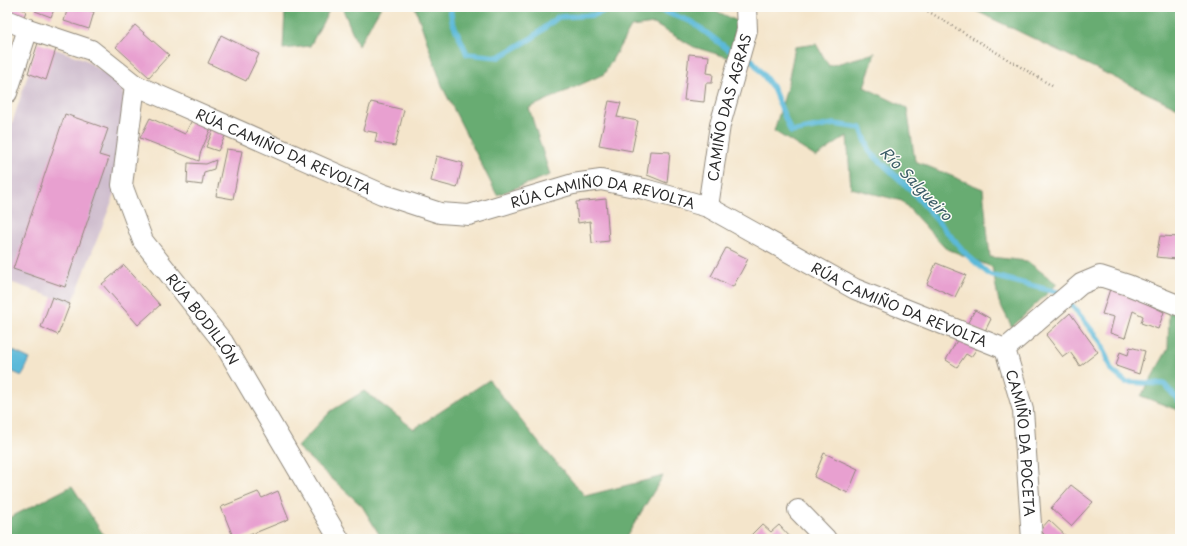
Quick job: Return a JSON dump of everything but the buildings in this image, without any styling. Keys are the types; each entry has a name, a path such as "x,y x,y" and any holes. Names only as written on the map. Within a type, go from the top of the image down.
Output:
{"street":[{"name":"CAMIÑO DAS AGRAS","path":"708,207 720,125 746,30 746,7"},
{"name":"RÚA CAMIÑO DA REVOLTA","path":"7,20 28,29 91,50 135,85 382,194 440,213 468,215 573,184 601,180 644,189 708,207 855,289 1005,349 1081,284 1100,276 1128,285 1180,306"},
{"path":"7,93 28,29"},
{"name":"RÚA BODILLÓN","path":"135,85 122,185 143,241 223,342 339,539"},
{"name":"CAMIÑO DA POCETA","path":"1005,349 1024,410 1032,539"},
{"path":"798,510 826,539"}],"path":[{"path":"921,7 1054,87"}],"shaded area":[{"path":"38,43 84,59 122,85 124,101 117,188 72,304 7,281 7,139"}],"green space":[{"path":"287,7 331,7 310,46 283,49 285,11"},
{"path":"342,7 381,7 358,46"},
{"path":"415,7 708,7 737,21 730,58 694,47 654,24 631,27 604,74 529,108 550,175 497,195 443,88"},
{"path":"968,7 1180,7 1180,109"},
{"path":"816,44 829,66 875,53 864,87 907,108 915,161 983,189 990,257 1027,261 1057,284 1012,327 999,302 992,267 945,248 902,201 851,188 847,136 816,157 774,131 787,88 795,47"},
{"path":"1169,312 1180,314 1180,411 1141,396 1168,349"},
{"path":"489,380 539,443 585,496 663,476 625,539 382,539 362,506 297,447 331,411 364,391 414,429"},
{"path":"72,486 106,539 7,539 7,519"}],"water":[{"path":"7,348 30,359 22,376 7,369"}],"waterway":[{"name":"Río Salgueiro","path":"450,7 452,21 467,54 499,57 532,38 558,17 594,15 613,7"},
{"name":"Río Salgueiro","path":"647,7 660,10 692,22 729,50"},
{"name":"Río Salgueiro","path":"752,60 773,88 791,132 834,124 861,128 870,152 910,189 967,255 990,275 1057,292"},
{"name":"Río Salgueiro","path":"1070,303 1101,342 1111,370 1126,382 1164,384 1180,402"}]}
